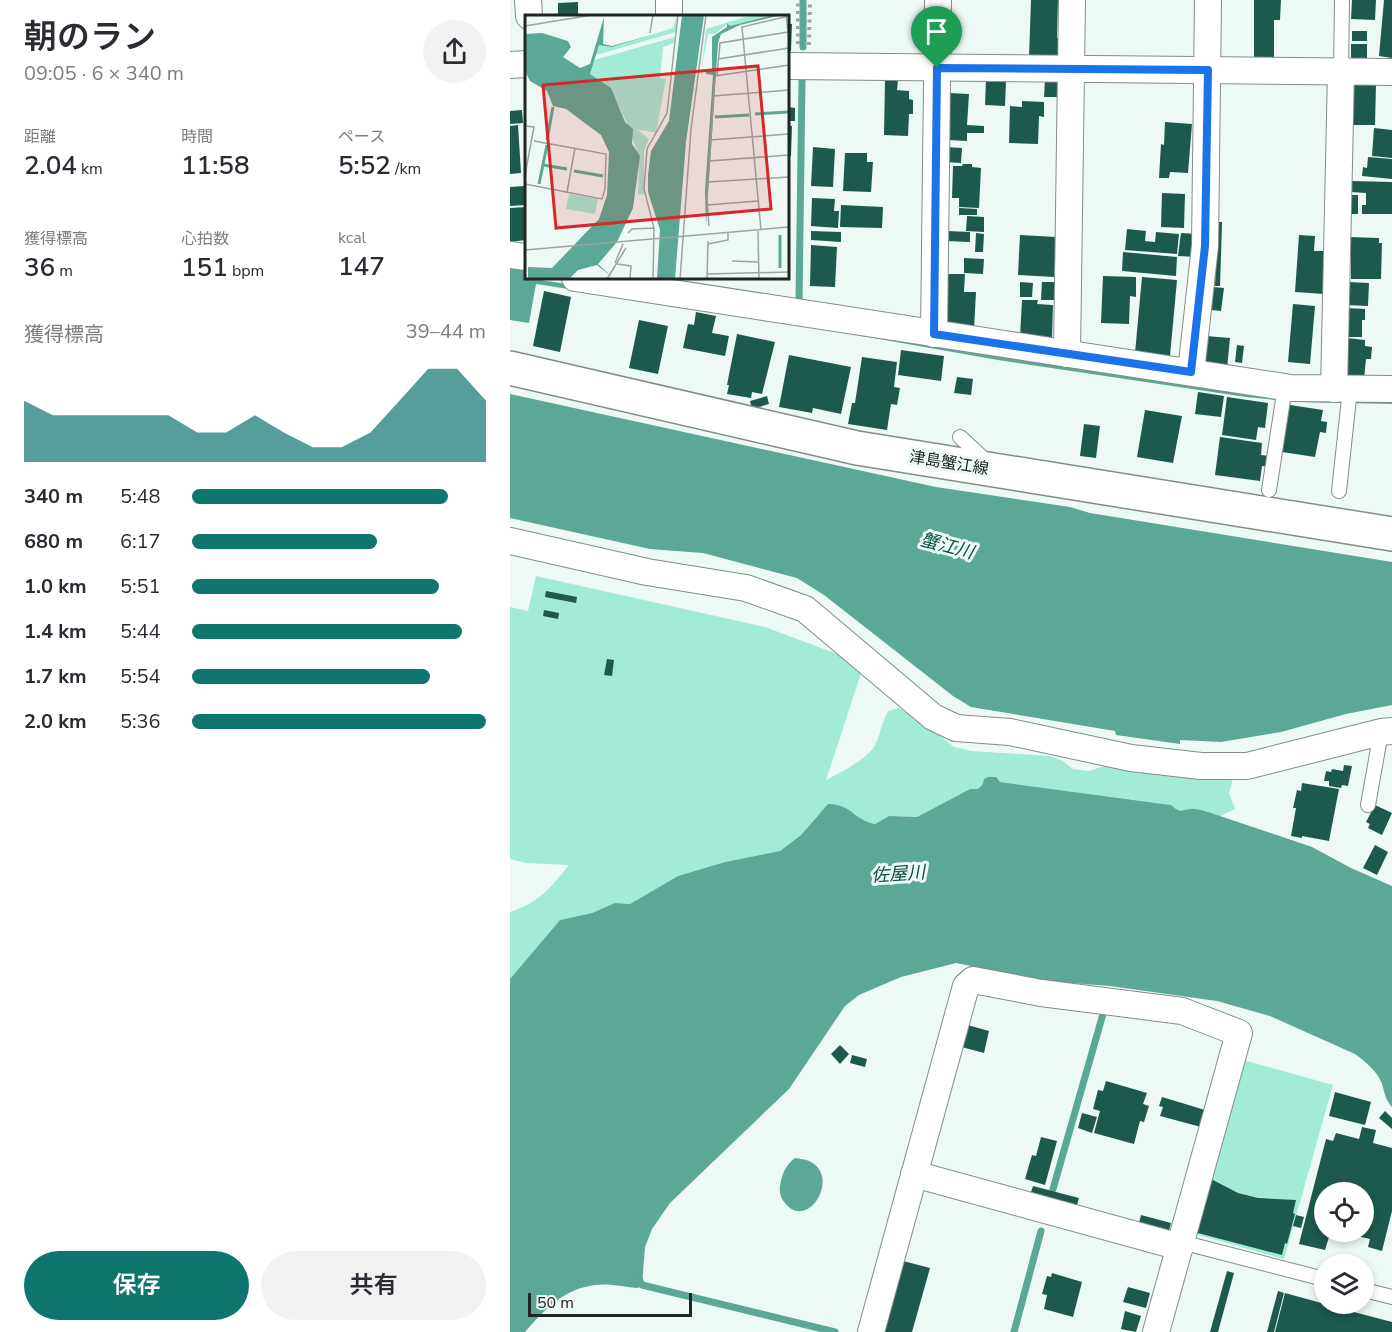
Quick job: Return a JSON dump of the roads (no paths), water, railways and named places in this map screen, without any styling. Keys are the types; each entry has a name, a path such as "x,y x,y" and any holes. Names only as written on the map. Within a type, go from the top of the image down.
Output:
{"main road":[{"name":"津島蟹江線","path":"510,369 857,448 1392,534"}],"street":[{"path":"528,0 529,15"},
{"path":"934,334 938,0"},
{"path":"1067,354 1072,0"},
{"path":"1191,372 1205,246 1208,0"},
{"path":"510,65 525,64"},
{"path":"798,66 1392,72"},
{"path":"1341,72 1345,394"},
{"path":"510,255 525,257"},
{"path":"588,279 665,285 934,334 1191,372 1284,394 1345,394 1392,389"},
{"path":"510,541 647,572 746,588 805,609 933,717 956,728 1010,732 1131,758 1213,766 1248,766 1387,732"},
{"path":"872,1332 966,986 973,980 1041,993 1182,1011 1239,1033 1156,1332"},
{"path":"914,1174 1181,1244"}],"lane":[{"path":"1341,72 1342,0"},
{"path":"1269,490 1284,394"},
{"path":"1339,491 1345,394"},
{"path":"960,437 996,470"},
{"path":"1368,805 1387,732"},
{"path":"1181,1244 1314,1277"},
{"path":"1374,1292 1392,1297"}],"water":[{"path":"510,264 525,267 525,279 1392,397 1392,404 1296,402 1246,397 998,360 777,321 536,284 529,323 510,320"},
{"name":"蟹江川","path":"510,394 936,487 1070,507 1090,513 1392,562 1392,705 1346,714 1281,732 1221,742 1180,740 1180,744 1116,735 1115,731 971,707 953,696 824,595 797,578 703,553 650,549 510,518"},
{"name":"佐屋川","path":"988,777 996,777 1000,782 1171,805 1179,810 1195,809 1208,812 1312,847 1392,886 1392,1107 1378,1075 1355,1054 1270,1016 1217,1001 1110,986 1045,981 956,963 901,977 859,995 845,1006 789,1089 670,1203 652,1229 645,1247 642,1285 638,1288 611,1285 584,1287 556,1301 525,1332 510,1332 510,979 560,920 592,913 615,903 630,904 678,876 725,862 780,851 801,835 828,804 843,807 875,824 889,816 917,817 970,789 978,789"},
{"path":"795,1158 809,1161 818,1168 822,1178 822,1189 818,1198 803,1211 794,1210 784,1201 780,1193 783,1174"}],"waterway":[{"path":"803,0 803,47"},
{"path":"799,301 802,81"},
{"path":"1053,1189 1105,1007"},
{"path":"1014,1332 1041,1231"},
{"path":"638,1277 642,1285 835,1332"}]}
